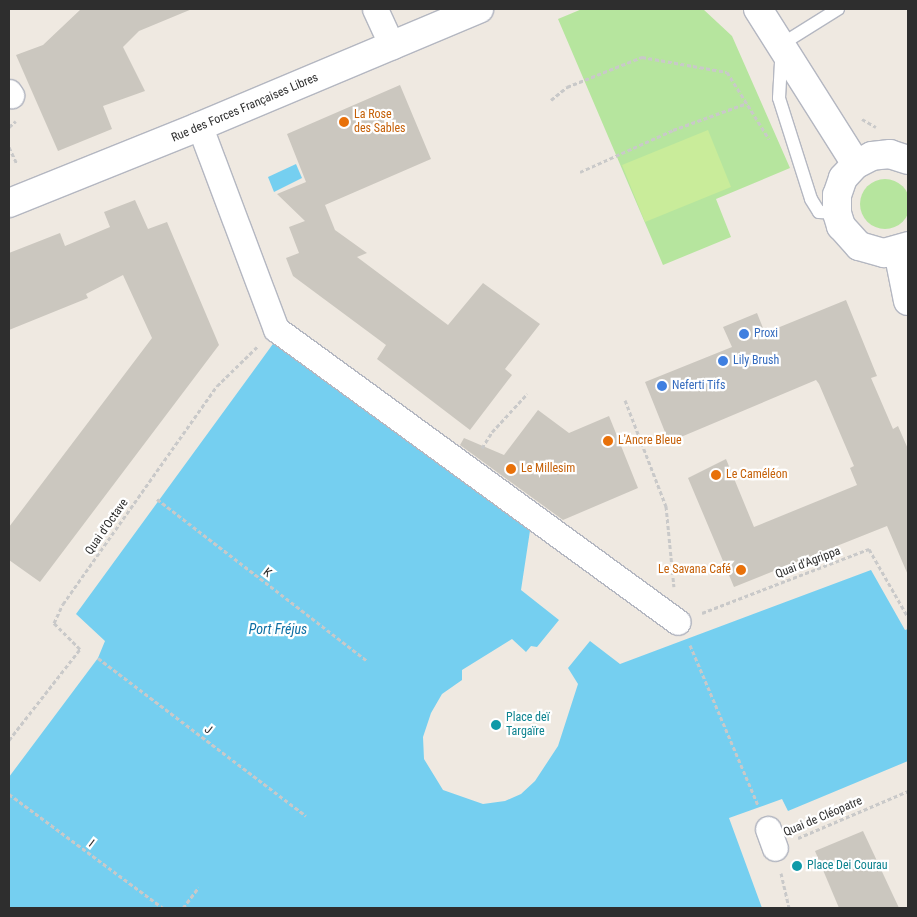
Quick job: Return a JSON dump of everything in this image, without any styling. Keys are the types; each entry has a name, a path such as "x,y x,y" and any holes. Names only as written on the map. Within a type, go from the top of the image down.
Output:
{"street":[{"path":"375,9 392,46"},
{"name":"Rue des Forces Françaises Libres","path":"9,203 200,127 479,9"},
{"path":"758,9 782,44 856,164"},
{"path":"200,127 276,329 678,622"},
{"path":"908,160 881,155 856,164 843,178 837,195 837,213 841,226 859,246 884,253 903,249 908,302"}],"lane":[{"path":"837,213 819,212 810,199 779,98 782,44 838,9"}],"path":[{"path":"551,100 567,86 642,57 727,72 772,145"},
{"path":"580,172 673,130 747,103"},
{"path":"9,146 17,164"},
{"name":"Quai d'Octave","path":"9,740 80,649 54,623 63,604 216,386 276,329"},
{"path":"469,470 492,432 527,394"},
{"path":"626,400 666,506 678,622"},
{"name":"K","path":"157,499 366,660"},
{"name":"Quai d'Agrippa","path":"678,622 869,549 908,616"},
{"path":"694,655 754,794"},
{"name":"J","path":"98,658 306,816"},
{"name":"Quai de Cléopatre","path":"790,908 772,838 908,791"},
{"name":"I","path":"9,794 163,908"},
{"path":"183,908 199,887"}],"green space":[{"path":"582,9 703,9 732,36 790,168 716,199 731,237 663,265 558,19"},
{"path":"708,130 731,187 645,222 622,165"},
{"path":"890,179 903,186 909,194 909,214 903,222 895,228 880,229 867,222 861,214 860,199 867,186 875,180"}],"water":[{"path":"296,164 302,178 274,192 268,177"},
{"name":"Port Fréjus","path":"278,337 531,524 521,590 559,620 537,647 531,646 526,652 512,639 462,670 462,680 442,694 431,713 423,737 424,759 443,790 483,804 505,801 521,794 535,781 558,746 578,684 568,668 590,641 620,664 871,570 905,630 908,629 908,761 788,811 782,799 729,818 762,908 9,908 9,777 98,658 105,641 76,614"}],"building":[{"path":"81,9 192,9 139,31 123,47 145,91 103,106 112,129 58,151 16,55 43,45"},
{"path":"400,85 431,159 325,205 335,230 367,253 357,257 448,325 483,283 540,324 505,369 512,375 470,430 377,359 386,345 293,276 286,258 299,253 289,227 305,221 277,194 306,182 287,134"},
{"path":"135,200 148,229 167,222 219,345 40,582 9,560 9,527 152,338 123,275 86,294 88,298 9,330 9,253 60,233 65,246 110,227 104,212"},
{"path":"846,300 877,376 871,378 893,429 898,426 908,449 908,575 887,526 734,587 688,478 726,459 754,527 857,485 850,468 854,466 819,384 816,380 669,442 645,382 732,347 723,327 757,313 765,333"},
{"path":"538,410 569,433 609,416 638,488 563,520 460,445 464,438 504,455"},
{"path":"863,831 899,908 839,908 815,851"}],"place":[{"name":"La Rose des Sables","path":"344,122"},
{"name":"Proxi","path":"744,334"},
{"name":"Lily Brush","path":"723,361"},
{"name":"Neferti Tifs","path":"662,386"},
{"name":"L'Ancre Bleue","path":"608,441"},
{"name":"Le Millesim","path":"511,469"},
{"name":"Le Caméléon","path":"716,475"},
{"name":"Le Savana Café","path":"741,570"},
{"name":"Place deï Targaïre","path":"496,725"},
{"name":"Place Dei Courau","path":"797,866"}]}
